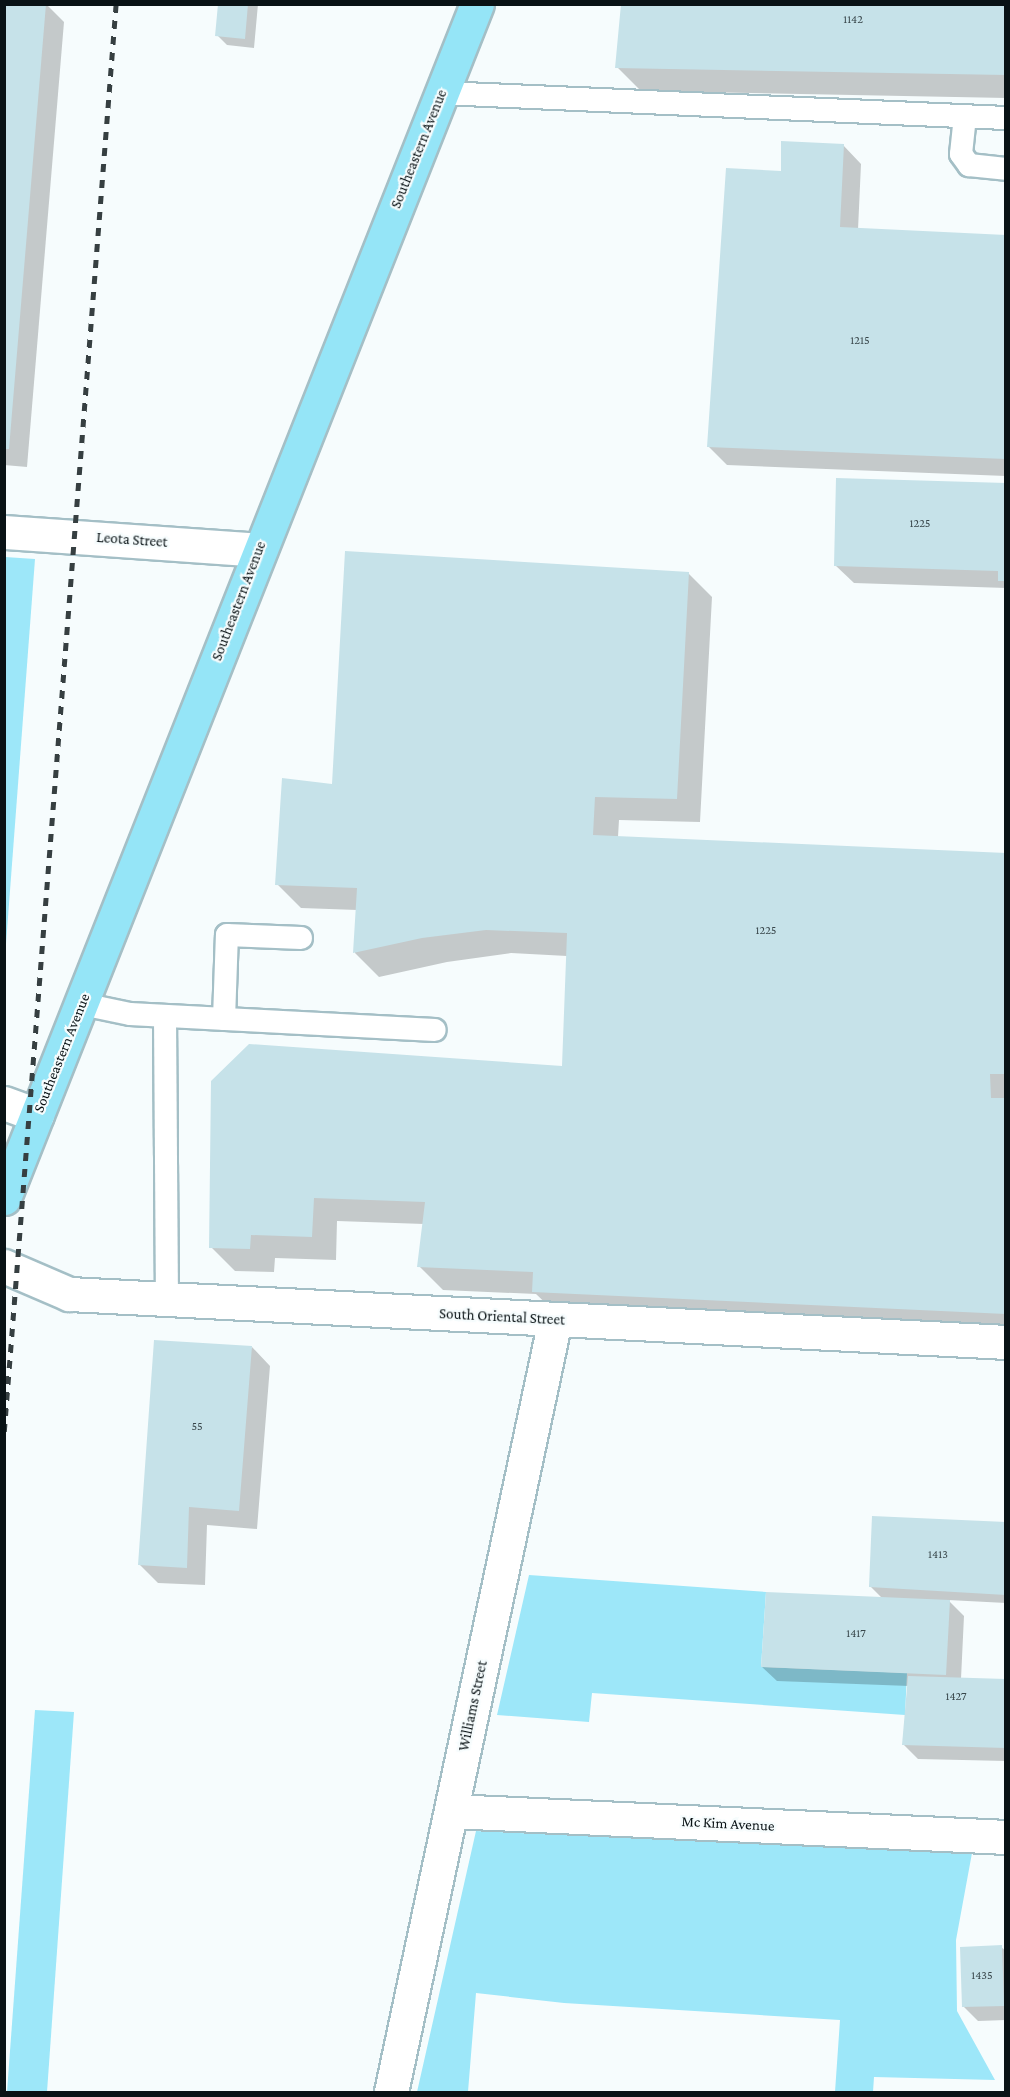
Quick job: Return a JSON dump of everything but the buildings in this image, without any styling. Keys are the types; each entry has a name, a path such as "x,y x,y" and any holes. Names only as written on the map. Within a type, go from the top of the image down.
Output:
{"main road":[{"name":"Southeastern Avenue","path":"4,1198 477,4"}],"street":[{"name":"Leota Street","path":"4,532 259,550"},
{"path":"4,1103 37,1115"},
{"name":"South Oriental Street","path":"4,1266 69,1294 1005,1342"},
{"name":"Williams Street","path":"391,2092 555,1320"},
{"name":"Mc Kim Avenue","path":"451,1811 1005,1837"}],"lane":[{"path":"442,93 1005,118"},
{"path":"965,116 962,154 969,165 1005,169"},
{"path":"224,1019 227,935 301,938"},
{"path":"82,1004 130,1014 435,1030"},
{"path":"165,1016 167,1299"}],"shaded area":[{"path":"4,557 35,559 5,957"},
{"path":"529,1575 766,1592 761,1667 907,1673 905,1715 592,1693 589,1722 497,1715"},
{"path":"35,1710 74,1712 47,2092 7,2092"},
{"path":"476,1831 972,1853 956,1940 957,2011 995,2080 874,2077 873,2092 835,2092 840,2020 564,2003 476,1993 468,2092 417,2092"}],"railway":[{"path":"4,1432 116,4"}]}
